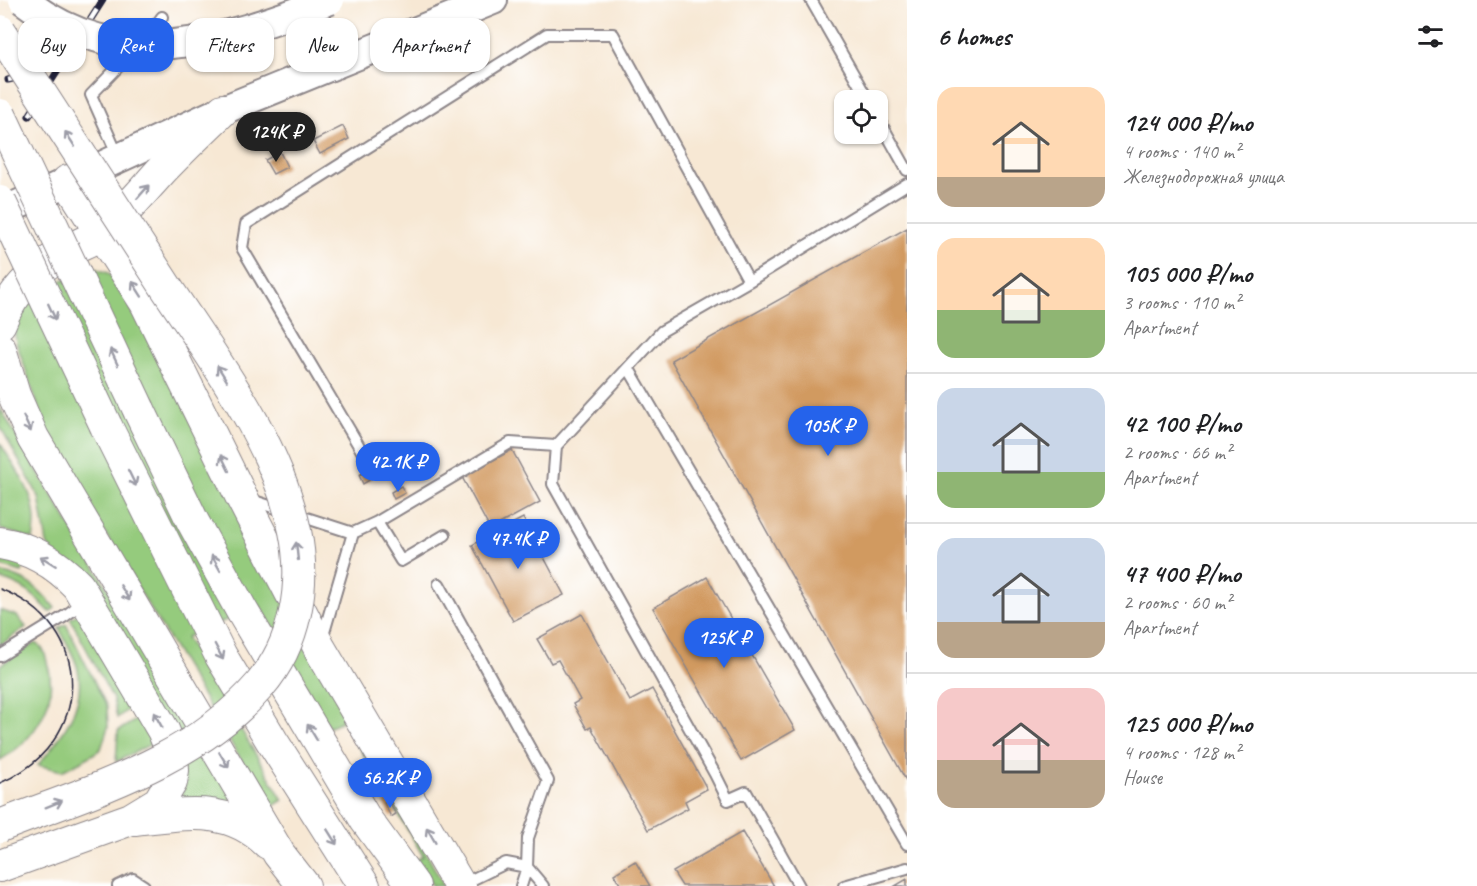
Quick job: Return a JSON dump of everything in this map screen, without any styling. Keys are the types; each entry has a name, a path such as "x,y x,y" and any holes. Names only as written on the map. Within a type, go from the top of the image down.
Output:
{"main road":[{"path":"23,0 55,21 80,32 130,44 155,45 188,43 220,37 330,0"},
{"path":"0,213 223,110 493,0"},
{"path":"0,32 219,368 254,427 274,466 290,512 298,553 299,580 295,615 288,639 262,683 231,714 195,741 155,764 0,826"},
{"path":"0,322 5,308 20,288 44,266 69,249 101,234 223,110"},
{"path":"0,115 193,522 259,641 366,820 414,886"},
{"path":"68,181 146,303 241,496 320,648 460,886"},
{"path":"0,202 106,426 221,656 364,886"},
{"path":"0,349 15,395 33,438 279,854"},
{"path":"0,543 36,554 51,562 65,573 87,599 163,730 172,752 173,770 165,794 159,802 131,819 0,866"},
{"path":"131,819 186,814 211,814 230,818 257,832 279,854 304,886"}],"lane":[{"path":"811,0 862,90"},
{"path":"119,158 91,95 149,35 162,17"},
{"path":"369,463 242,248 246,224 547,34 613,34 749,281"},
{"path":"888,136 907,170"},
{"path":"799,886 746,792 728,800 716,774 558,494 553,484 556,446 662,331 749,281 907,184"},
{"path":"629,369 907,844"},
{"path":"241,496 353,533 376,522 510,443 556,446"},
{"path":"376,522 401,561 445,534"},
{"path":"320,648 353,533"},
{"path":"439,584 548,781 528,838 527,867 520,886"},
{"path":"0,656 87,599"},
{"path":"460,886 506,862 527,867 543,886"},
{"path":"844,886 907,868"},
{"path":"118,886 133,879 144,886"}],"green space":[{"path":"91,267 108,273 120,285 444,886 433,886 415,861 423,856 343,720 329,728 260,606 186,637 283,800 270,808 51,443 16,342 14,328 22,304 83,268"},
{"path":"0,408 236,804 179,801 186,781 47,544 39,497 0,426"},
{"path":"0,443 32,500 35,525 33,539 0,529"},
{"path":"0,555 25,563 22,572 0,566"},
{"path":"0,572 18,577 31,584 55,608 50,612 28,591 0,579"},
{"path":"0,610 17,616 26,627 0,645"},
{"path":"81,615 135,704 117,718 113,699 70,618"},
{"path":"66,624 107,707 108,727 101,749 62,771 38,765 70,720 79,694 77,666 59,628"},
{"path":"35,643 44,653 50,677 47,705 34,731 13,752 0,760 0,665"},
{"path":"142,716 157,741 116,762 118,731"}],"building":[{"path":"343,126 349,139 320,154 313,141"},
{"path":"280,152 287,167 273,174 265,160"},
{"path":"907,228 907,782 671,360"},
{"path":"512,450 540,502 490,529 462,477"},
{"path":"366,471 371,479 363,484 359,475"},
{"path":"401,486 405,493 394,499 391,492"},
{"path":"523,518 564,595 513,621 472,545"},
{"path":"707,577 795,730 741,761 653,608"},
{"path":"582,614 630,701 652,689 707,789 685,801 688,808 648,830 591,727 587,729 573,704 580,700 558,660 551,663 537,639"},
{"path":"388,801 396,814 391,817 384,803"},
{"path":"742,832 774,886 682,886 673,872"},
{"path":"635,861 650,886 621,886 614,874"},
{"path":"907,879 907,886 895,886"}],"tram line":[{"path":"0,589 32,606 54,629 67,656 72,685 67,714 53,741 31,765 0,783"}],"railway":[{"path":"29,116 103,0"},
{"path":"8,80 35,72"}]}
